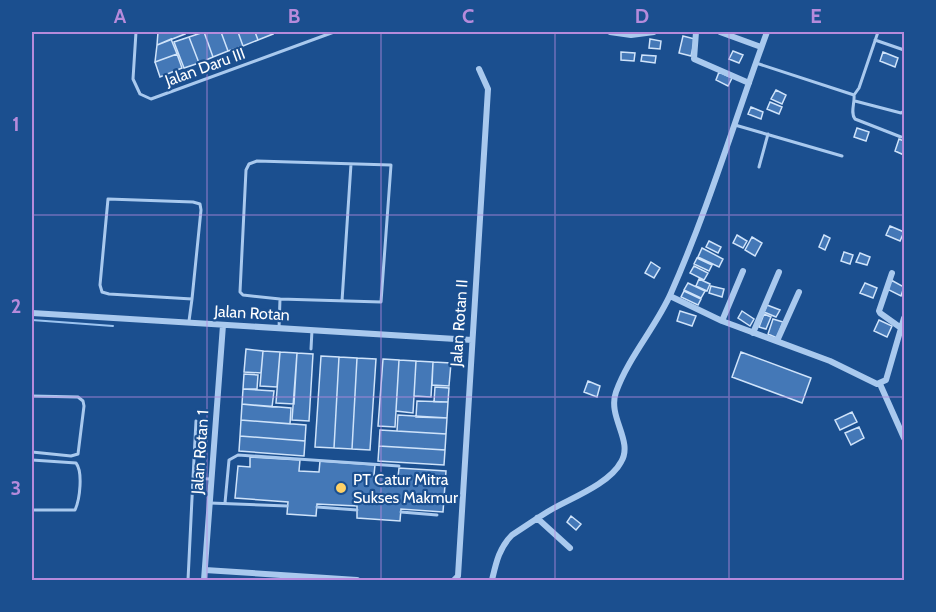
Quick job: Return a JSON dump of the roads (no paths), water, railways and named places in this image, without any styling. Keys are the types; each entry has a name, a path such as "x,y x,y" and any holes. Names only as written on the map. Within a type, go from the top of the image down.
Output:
{"street":[{"path":"610,32 631,35 654,32"},
{"path":"696,32 694,59 749,82"},
{"path":"720,32 761,47"},
{"path":"492,580 502,547 512,535 606,478 622,461 625,448 614,413 615,394 642,342 670,296 707,206 767,32"},
{"name":"Jalan Rotan II","path":"454,580 458,576 488,88 479,69"},
{"path":"722,321 743,271"},
{"path":"753,333 779,272"},
{"path":"892,273 879,311 901,328"},
{"path":"777,341 799,292"},
{"path":"670,296 722,321 830,361 880,384 886,380 904,318"},
{"name":"Jalan Rotan","path":"32,313 472,340"},
{"name":"Jalan Rotan 1","path":"204,580 223,325"},
{"path":"880,384 904,438"},
{"path":"537,518 570,548"},
{"path":"205,570 357,580"}],"lane":[{"name":"Jalan Daru III","path":"136,32 133,79 140,94 152,99 333,32"},
{"path":"878,32 859,88 854,95 852,113 855,119 901,137"},
{"path":"875,40 904,50"},
{"path":"756,63 854,95"},
{"path":"855,101 901,113 904,111"},
{"path":"735,125 842,156"},
{"path":"759,166 768,134"},
{"path":"257,161 391,165 381,302 280,299 243,295 240,292 246,170 249,164 257,161"},
{"path":"342,301 351,164"},
{"path":"189,323 192,299 201,210 200,204 108,199 100,285 102,292 192,299"},
{"path":"279,328 280,299"},
{"path":"311,349 312,330"},
{"path":"32,396 78,397 83,400 84,406 78,454 71,456 32,452"},
{"path":"188,580 196,421"},
{"path":"225,503 229,460 238,455 399,466"},
{"path":"32,460 76,463 80,468 78,504 75,510 32,510"},
{"path":"193,477 212,479"},
{"path":"210,503 288,506"},
{"path":"317,507 357,510"},
{"path":"401,512 437,515"}],"waterway":[{"path":"32,320 113,326"}],"place":[{"name":"PT Catur Mitra Sukses Makmur","path":"341,488"}]}
